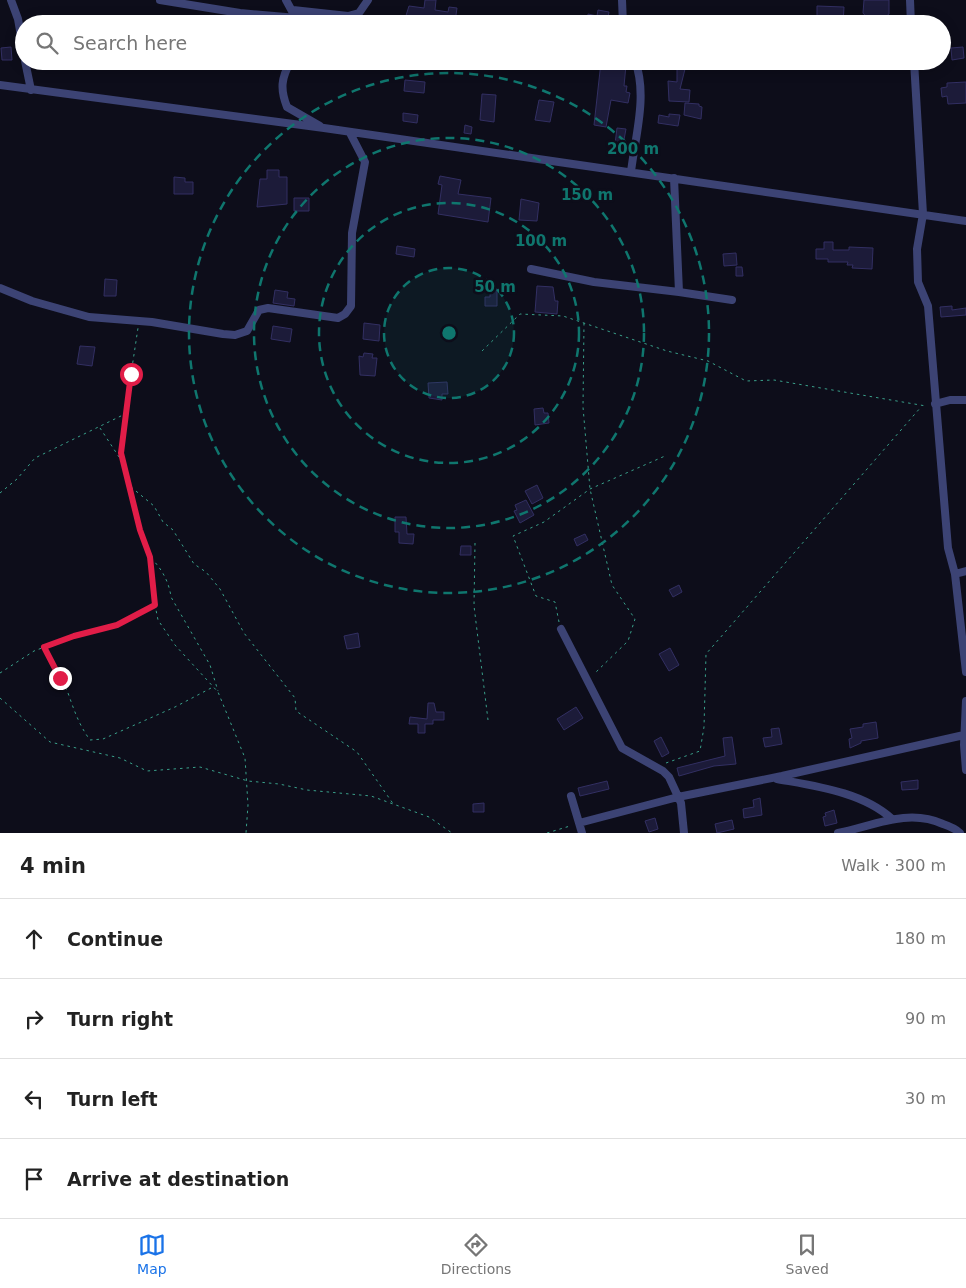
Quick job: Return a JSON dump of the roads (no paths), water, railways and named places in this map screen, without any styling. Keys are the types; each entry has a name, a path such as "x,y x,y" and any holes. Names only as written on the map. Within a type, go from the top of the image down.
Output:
{"street":[{"path":"11,0 16,15"},
{"path":"160,0 259,15"},
{"path":"286,0 295,15"},
{"path":"352,15 359,13 368,0"},
{"path":"622,0 622,15"},
{"path":"910,0 911,15"},
{"path":"293,10 339,15"},
{"path":"27,70 30,90"},
{"path":"286,70 281,83 287,107 324,128"},
{"path":"631,172 640,95 640,76 638,70"},
{"path":"914,70 922,214 916,249 918,282 928,306 948,548 955,574 966,672"},
{"path":"0,85 324,128 966,221"},
{"path":"0,288 32,301 89,317 235,335 247,331 259,310 268,308 338,318 345,314 351,306 352,233 365,162 350,133"},
{"path":"674,178 678,292"},
{"path":"531,268 594,282 732,300"},
{"path":"935,404 950,400 966,400"},
{"path":"955,574 966,571"},
{"path":"561,629 622,748 663,770 669,778 681,802 684,833"},
{"path":"966,701 964,735 966,770"},
{"path":"579,823 678,797 773,778 964,735"},
{"path":"773,778 808,784 858,799 880,808 892,819"},
{"path":"571,796 582,833"},
{"path":"838,833 892,819 916,816 932,818 960,833"}]}
